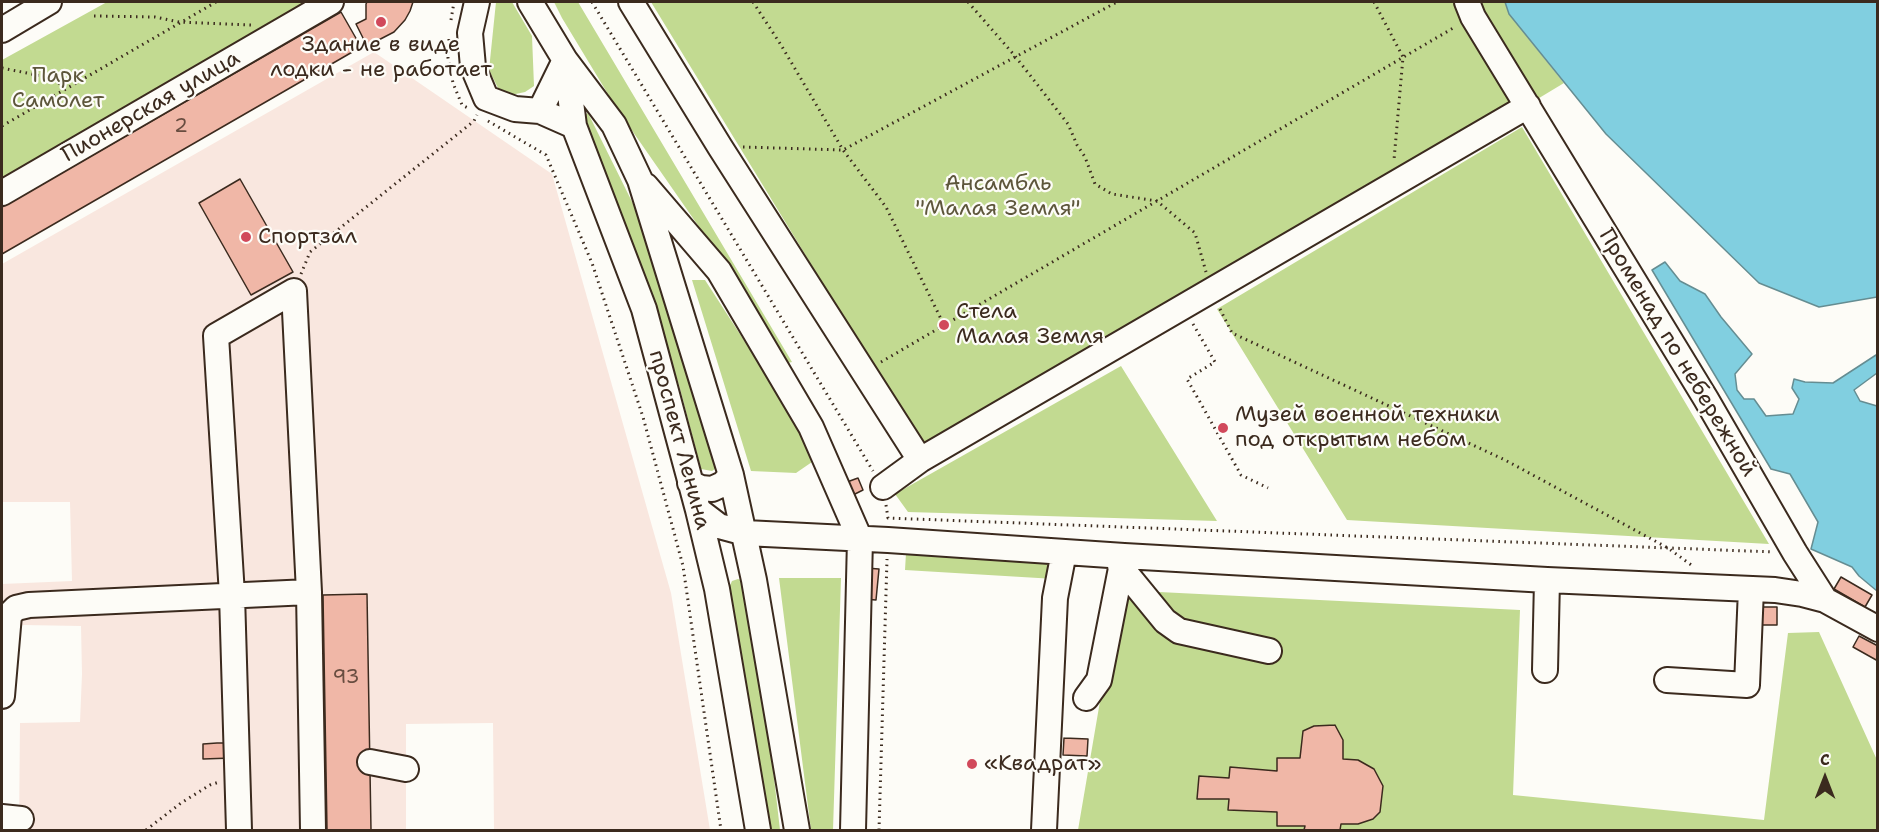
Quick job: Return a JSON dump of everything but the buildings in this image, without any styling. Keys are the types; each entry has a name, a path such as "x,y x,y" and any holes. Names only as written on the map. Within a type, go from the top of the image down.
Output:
{"street":[{"path":"2,30 50,2"},
{"name":"Пионерская улица","path":"2,194 331,2"},
{"path":"477,2 470,33 473,67 486,98 515,110 540,111 574,126"},
{"name":"проспект Ленина","path":"531,2 565,60 614,125 640,180 731,475 754,580 797,831"},
{"path":"632,2 720,147 920,460"},
{"name":"Променад по небережной","path":"1470,9 1825,600"},
{"path":"540,111 565,60"},
{"name":"проспект Ленина","path":"565,60 574,126 644,309 711,560 758,831"},
{"path":"883,487 920,460 1528,106"},
{"name":"проспект Ленина","path":"640,180 719,271 811,427 860,539"},
{"path":"239,831 232,595 216,336 294,291 319,767 313,831"},
{"path":"690,483 700,488 712,489 723,484 731,475"},
{"path":"698,510 719,526 745,534"},
{"path":"711,560 715,549 723,540 733,535 860,539 888,529 1122,561 1775,590 1825,600 1878,629"},
{"path":"852,831 860,539"},
{"path":"1044,831 1055,598 1064,552"},
{"path":"1122,561 1165,621 1179,631 1269,651"},
{"path":"1086,698 1099,680 1122,561"},
{"path":"717,589 733,576 744,576 754,580"},
{"path":"1545,670 1547,580"},
{"path":"1667,680 1747,686 1751,589"},
{"path":"2,696 9,615 16,608 29,605 309,592"},
{"path":"370,762 406,769"}],"path":[{"path":"2,126 216,2"},
{"path":"450,26 454,2"},
{"path":"592,2 883,487 888,529 879,831"},
{"path":"753,2 843,150 886,207 944,325"},
{"path":"968,2 1015,56 1068,124 1077,145 1086,158 1095,184 1112,194 1157,201 1195,233 1210,291 1232,333 1505,460 1668,548"},
{"path":"720,147 843,150 1117,2"},
{"path":"1374,2 1403,57 1391,185"},
{"path":"865,372 1403,57 1470,9"},
{"path":"94,16 155,17 179,22 255,26"},
{"path":"449,37 448,58 453,83 462,105 546,155 596,274 643,417 683,566 721,831"},
{"path":"2,68 56,79 63,89"},
{"path":"294,291 310,252 474,121 477,114"},
{"path":"1193,325 1215,362 1187,379 1241,475 1268,488"},
{"path":"888,529 1795,553"},
{"path":"146,831 180,803 210,785 226,779 238,779"}],"shaded area":[{"path":"374,52 552,174 671,593 710,830 494,830 493,723 406,724 406,830 371,830 366,594 323,595 327,830 2,830 19,829 20,723 80,722 82,674 81,626 24,625 2,631 2,584 72,581 70,502 2,502 2,264","holes":["240,179 292,272 251,295 199,203"]}],"green space":[{"name":"Парк Самолет","path":"107,2 314,2 2,181 2,60"},
{"path":"496,2 512,2 532,36 534,86 525,92 511,95 499,90 489,70"},
{"path":"554,2 578,2 792,362 783,364 761,323 704,234 617,109"},
{"name":"Ансамбль \"Малая Земля\"","path":"651,2 1505,2 1509,14 1564,83 933,464"},
{"path":"588,113 648,234 721,465 712,471 701,469 679,385 627,233 579,118"},
{"path":"1522,127 1769,544 1347,520 1217,309"},
{"path":"692,280 705,280 800,427 812,462 796,473 751,471"},
{"path":"1121,366 1217,521 908,512 895,494"},
{"path":"906,553 1056,562 1055,579 905,570"},
{"path":"779,578 841,578 833,830 811,830"},
{"path":"738,579 747,582 764,691 780,830 759,830 728,590 732,581"},
{"path":"1119,590 1520,610 1513,795 1764,820 1788,633 1819,632 1877,760 1877,830 1078,830"}],"water":[{"path":"1505,2 1877,2 1877,297 1819,307 1759,283 1606,134 1509,14"},
{"path":"1665,262 1680,281 1705,294 1752,354 1735,374 1737,390 1744,399 1754,399 1766,416 1793,414 1799,399 1792,388 1794,379 1805,382 1833,383 1877,356 1877,373 1854,390 1860,401 1877,406 1877,591 1852,567 1811,549 1818,522 1790,474 1771,469 1652,270"}],"place":[{"name":"Здание в виде лодки - не работает","path":"381,22"},
{"name":"Спортзал","path":"246,237"},
{"name":"Стела Малая Земля","path":"944,325"},
{"name":"Музей военной техники под открытым небом","path":"1223,428"},
{"name":"«Квадрат»","path":"972,764"}]}
